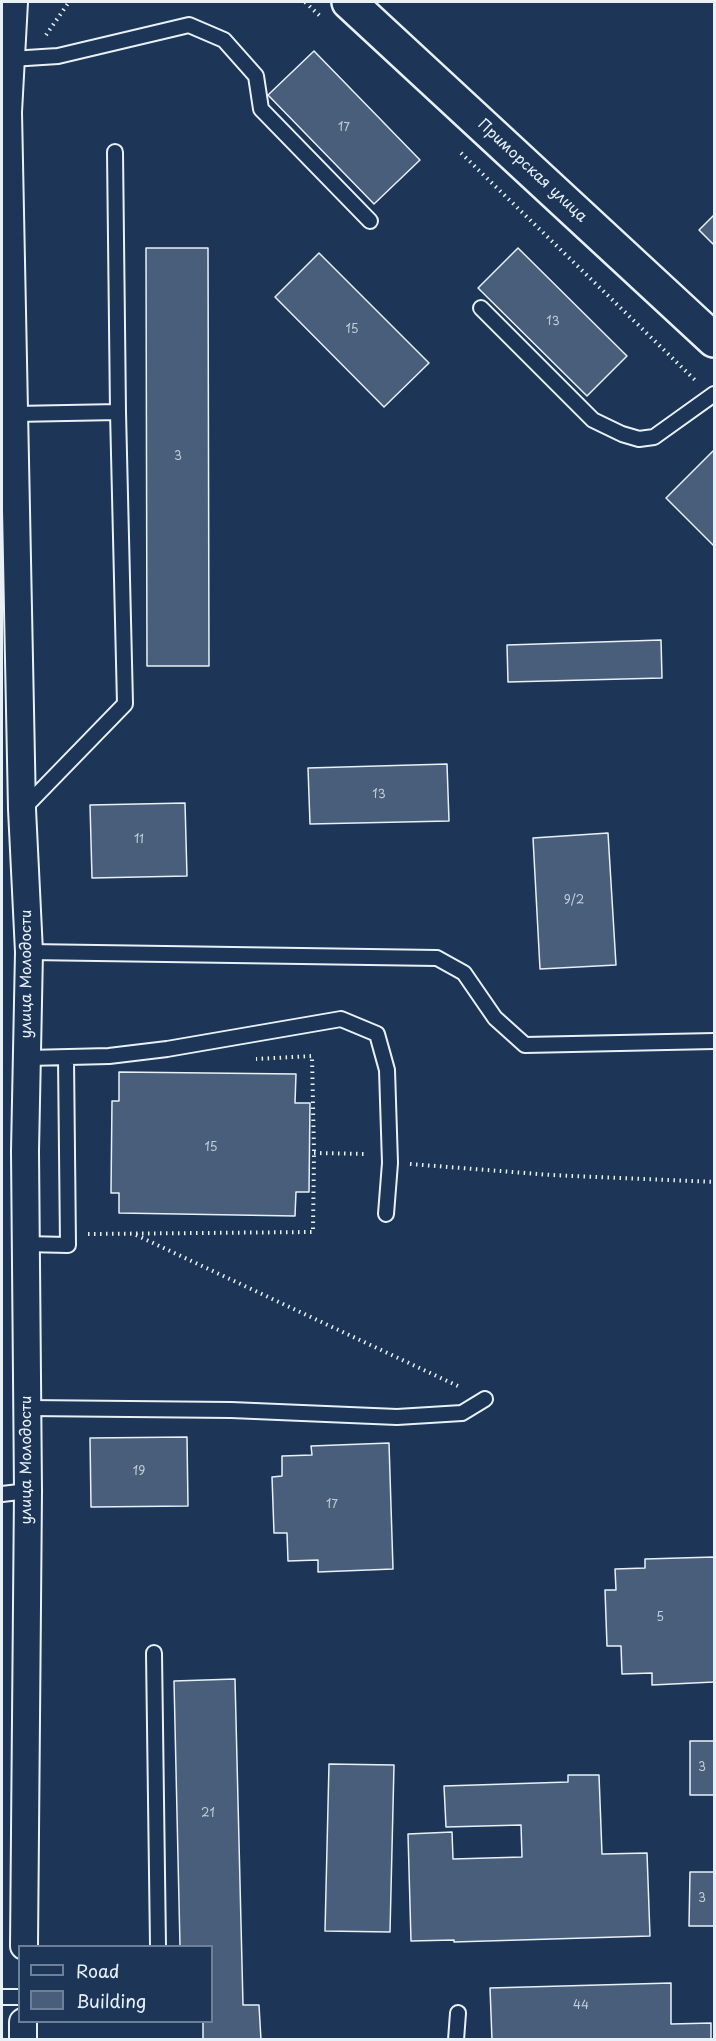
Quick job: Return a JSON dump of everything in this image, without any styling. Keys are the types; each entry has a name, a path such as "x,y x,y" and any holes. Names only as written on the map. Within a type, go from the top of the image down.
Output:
{"highway":[{"name":"Приморская улица","path":"335,10 714,340"}],"street":[{"name":"улица Молодости","path":"14,2 21,58 5,112 15,414 22,809 29,952 28,1058 13,1152 25,1244 28,1407 24,1945"},
{"path":"23,2023 23,2040"}],"lane":[{"path":"21,58 58,56 189,25 224,40 256,76 261,109 370,221"},
{"path":"22,809 125,704 115,153"},
{"path":"481,308 593,420 622,435 639,439 654,437 713,395"},
{"path":"15,414 118,412"},
{"path":"29,952 437,958 464,973 495,1018 525,1045 714,1041"},
{"path":"28,1058 109,1056 167,1049 341,1019 377,1034 387,1070 390,1162 386,1214"},
{"path":"25,1244 68,1245 66,1058"},
{"path":"28,1407 231,1410 396,1417 462,1413 486,1399"},
{"path":"2,1494 28,1491"},
{"path":"154,1653 158,1945"},
{"path":"2,1997 18,1997"},
{"path":"456,2040 458,2013"}],"path":[{"path":"21,58 69,2"},
{"path":"305,2 335,10"},
{"path":"458,150 713,395"},
{"path":"68,1234 313,1232 312,1056 254,1059"},
{"path":"314,1153 365,1153 390,1162 551,1176 714,1182"},
{"path":"132,1233 486,1399"}],"building":[{"path":"314,51 420,160 374,204 268,95"},
{"path":"714,215 714,245 699,230"},
{"path":"146,248 208,248 209,666 147,666"},
{"path":"518,248 627,356 587,396 478,288"},
{"path":"319,253 429,363 384,407 275,297"},
{"path":"714,452 714,546 666,498"},
{"path":"661,640 662,678 508,682 507,645"},
{"path":"447,764 449,821 310,824 308,768"},
{"path":"185,803 187,876 92,878 90,805"},
{"path":"608,833 616,965 540,969 533,838"},
{"path":"119,1072 296,1074 295,1103 310,1103 309,1192 296,1192 295,1216 119,1213 119,1193 111,1193 112,1101 119,1101"},
{"path":"187,1437 188,1506 91,1507 90,1438"},
{"path":"389,1443 393,1569 318,1572 318,1560 288,1561 287,1533 274,1533 272,1477 282,1476 282,1456 312,1455 311,1446"},
{"path":"714,1557 714,1682 652,1685 652,1673 622,1674 621,1646 607,1646 605,1590 616,1590 615,1569 645,1568 645,1559"},
{"path":"235,1679 243,2005 259,2005 261,2040 203,2040 203,2023 213,2023 213,1945 180,1945 174,1681"},
{"path":"690,1741 714,1741 714,1795 690,1795"},
{"path":"329,1764 394,1765 390,1932 325,1931"},
{"path":"568,1775 599,1775 602,1854 647,1853 650,1936 454,1942 454,1940 411,1941 408,1834 452,1832 453,1859 522,1857 521,1825 446,1827 444,1786 568,1782"},
{"path":"690,1872 714,1872 714,1926 689,1926"},
{"path":"671,1983 671,2024 711,2023 711,2040 492,2040 490,1988"}]}
